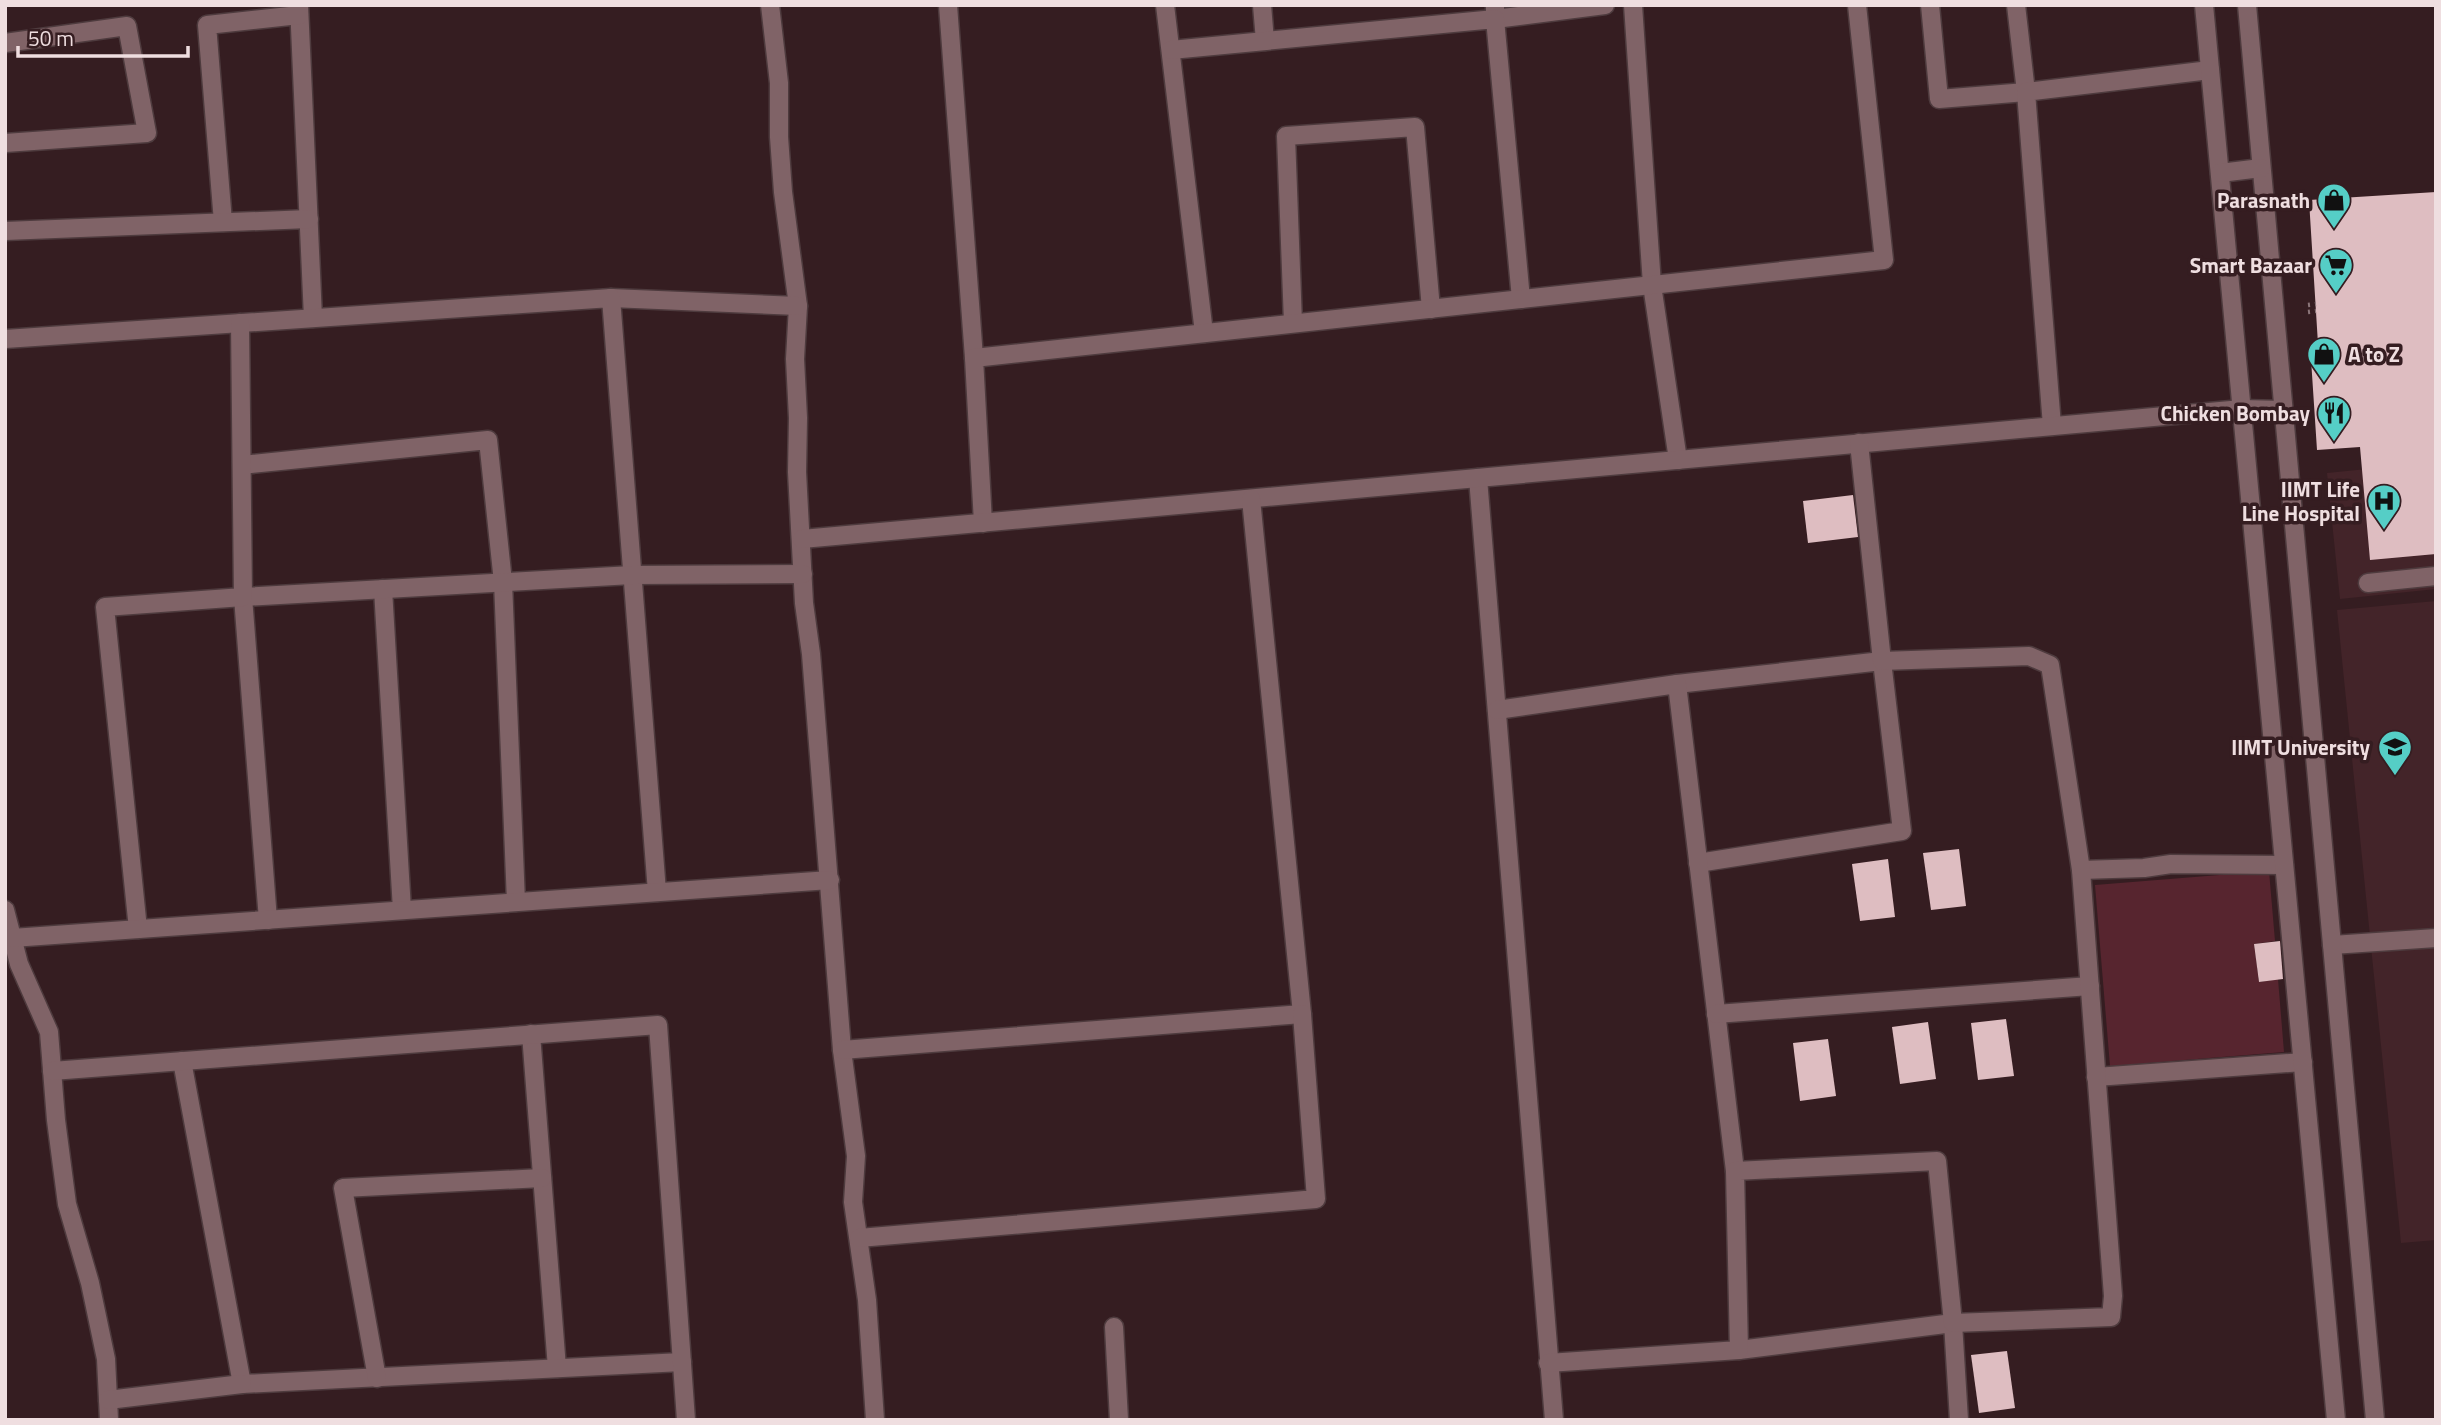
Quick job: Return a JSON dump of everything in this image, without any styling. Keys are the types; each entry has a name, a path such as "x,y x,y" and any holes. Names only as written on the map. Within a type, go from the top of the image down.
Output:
{"street":[{"path":"770,5 779,83 783,192 798,306 795,359 797,472 803,574 842,1050 856,1156 853,1202 867,1300 875,1420"},
{"path":"948,5 974,358 983,523"},
{"path":"1165,5 1204,333"},
{"path":"1262,5 1265,41"},
{"path":"1171,50 1495,12 1605,5"},
{"path":"1633,5 1652,285 1678,460"},
{"path":"974,358 1884,260 1857,5"},
{"path":"1930,5 1939,99 2026,92 2210,70"},
{"path":"2016,5 2026,92 2052,426"},
{"path":"2204,5 2336,1420"},
{"path":"2247,5 2375,1420"},
{"path":"223,222 207,25 299,10 313,318"},
{"path":"1495,12 1521,299"},
{"path":"5,43 127,26 147,133 5,143"},
{"path":"1293,323 1286,136 1415,127 1431,309"},
{"path":"2220,173 2261,168"},
{"path":"5,231 309,219"},
{"path":"5,339 611,298 798,306"},
{"path":"611,298 657,892"},
{"path":"240,323 243,597 268,920"},
{"path":"802,539 2242,409 2283,410"},
{"path":"242,465 488,439 503,582 516,902"},
{"path":"1698,863 1902,831 1858,443"},
{"path":"1478,478 1554,1420"},
{"path":"859,1238 1316,1199 1302,1014 1251,499"},
{"path":"138,929 105,607 632,575 803,574"},
{"path":"2368,583 2436,576"},
{"path":"383,589 402,910"},
{"path":"1497,710 1677,684 1882,662 2029,656 2050,665 2081,870 2113,1296 2111,1317 1953,1323 1739,1350 1548,1363"},
{"path":"1677,684 1735,1171 1739,1350"},
{"path":"2081,870 2144,868 2171,864 2284,865"},
{"path":"12,938 830,880"},
{"path":"5,910 19,964 49,1032 67,1204 90,1283 106,1359 109,1420"},
{"path":"2332,945 2436,937"},
{"path":"1716,1014 2090,986"},
{"path":"842,1050 1302,1014"},
{"path":"52,1071 658,1025 686,1420"},
{"path":"531,1034 556,1368"},
{"path":"183,1061 242,1384"},
{"path":"2096,1077 2303,1062"},
{"path":"1735,1171 1937,1161 1953,1323 1959,1420"},
{"path":"377,1378 343,1188 542,1178"},
{"path":"1114,1326 1119,1420"},
{"path":"108,1400 242,1384 682,1362"}],"path":[{"path":"2308,305 2316,304"},
{"path":"2308,312 2316,312"}],"shaded area":[{"name":"IIMT Life Line Hospital","path":"2436,462 2436,589 2340,599 2327,473"},
{"name":"IIMT University","path":"2436,601 2436,1240 2401,1243 2337,610"},
{"path":"2269,871 2275,941 2254,944 2259,982 2278,979 2284,1052 2110,1066 2095,885"}],"building":[{"path":"2436,192 2436,554 2370,560 2360,447 2317,450 2310,344 2318,344 2309,200"},
{"path":"1853,495 1858,537 1808,543 1803,501"},
{"path":"1959,849 1966,906 1931,910 1923,853"},
{"path":"1888,859 1895,917 1860,921 1852,864"},
{"path":"2280,941 2283,979 2259,982 2254,944"},
{"path":"2006,1019 2014,1076 1978,1080 1971,1023"},
{"path":"1928,1022 1936,1079 1900,1084 1892,1027"},
{"path":"1828,1039 1836,1096 1800,1101 1793,1043"},
{"path":"2007,1351 2015,1408 1979,1413 1971,1355"}],"place":[{"name":"Parasnath","path":"2334,230"},
{"name":"Smart Bazaar","path":"2336,295"},
{"name":"A to Z","path":"2324,384"},
{"name":"Chicken Bombay","path":"2334,443"},
{"name":"IIMT Life Line Hospital","path":"2384,531"},
{"name":"IIMT University","path":"2395,777"}]}
